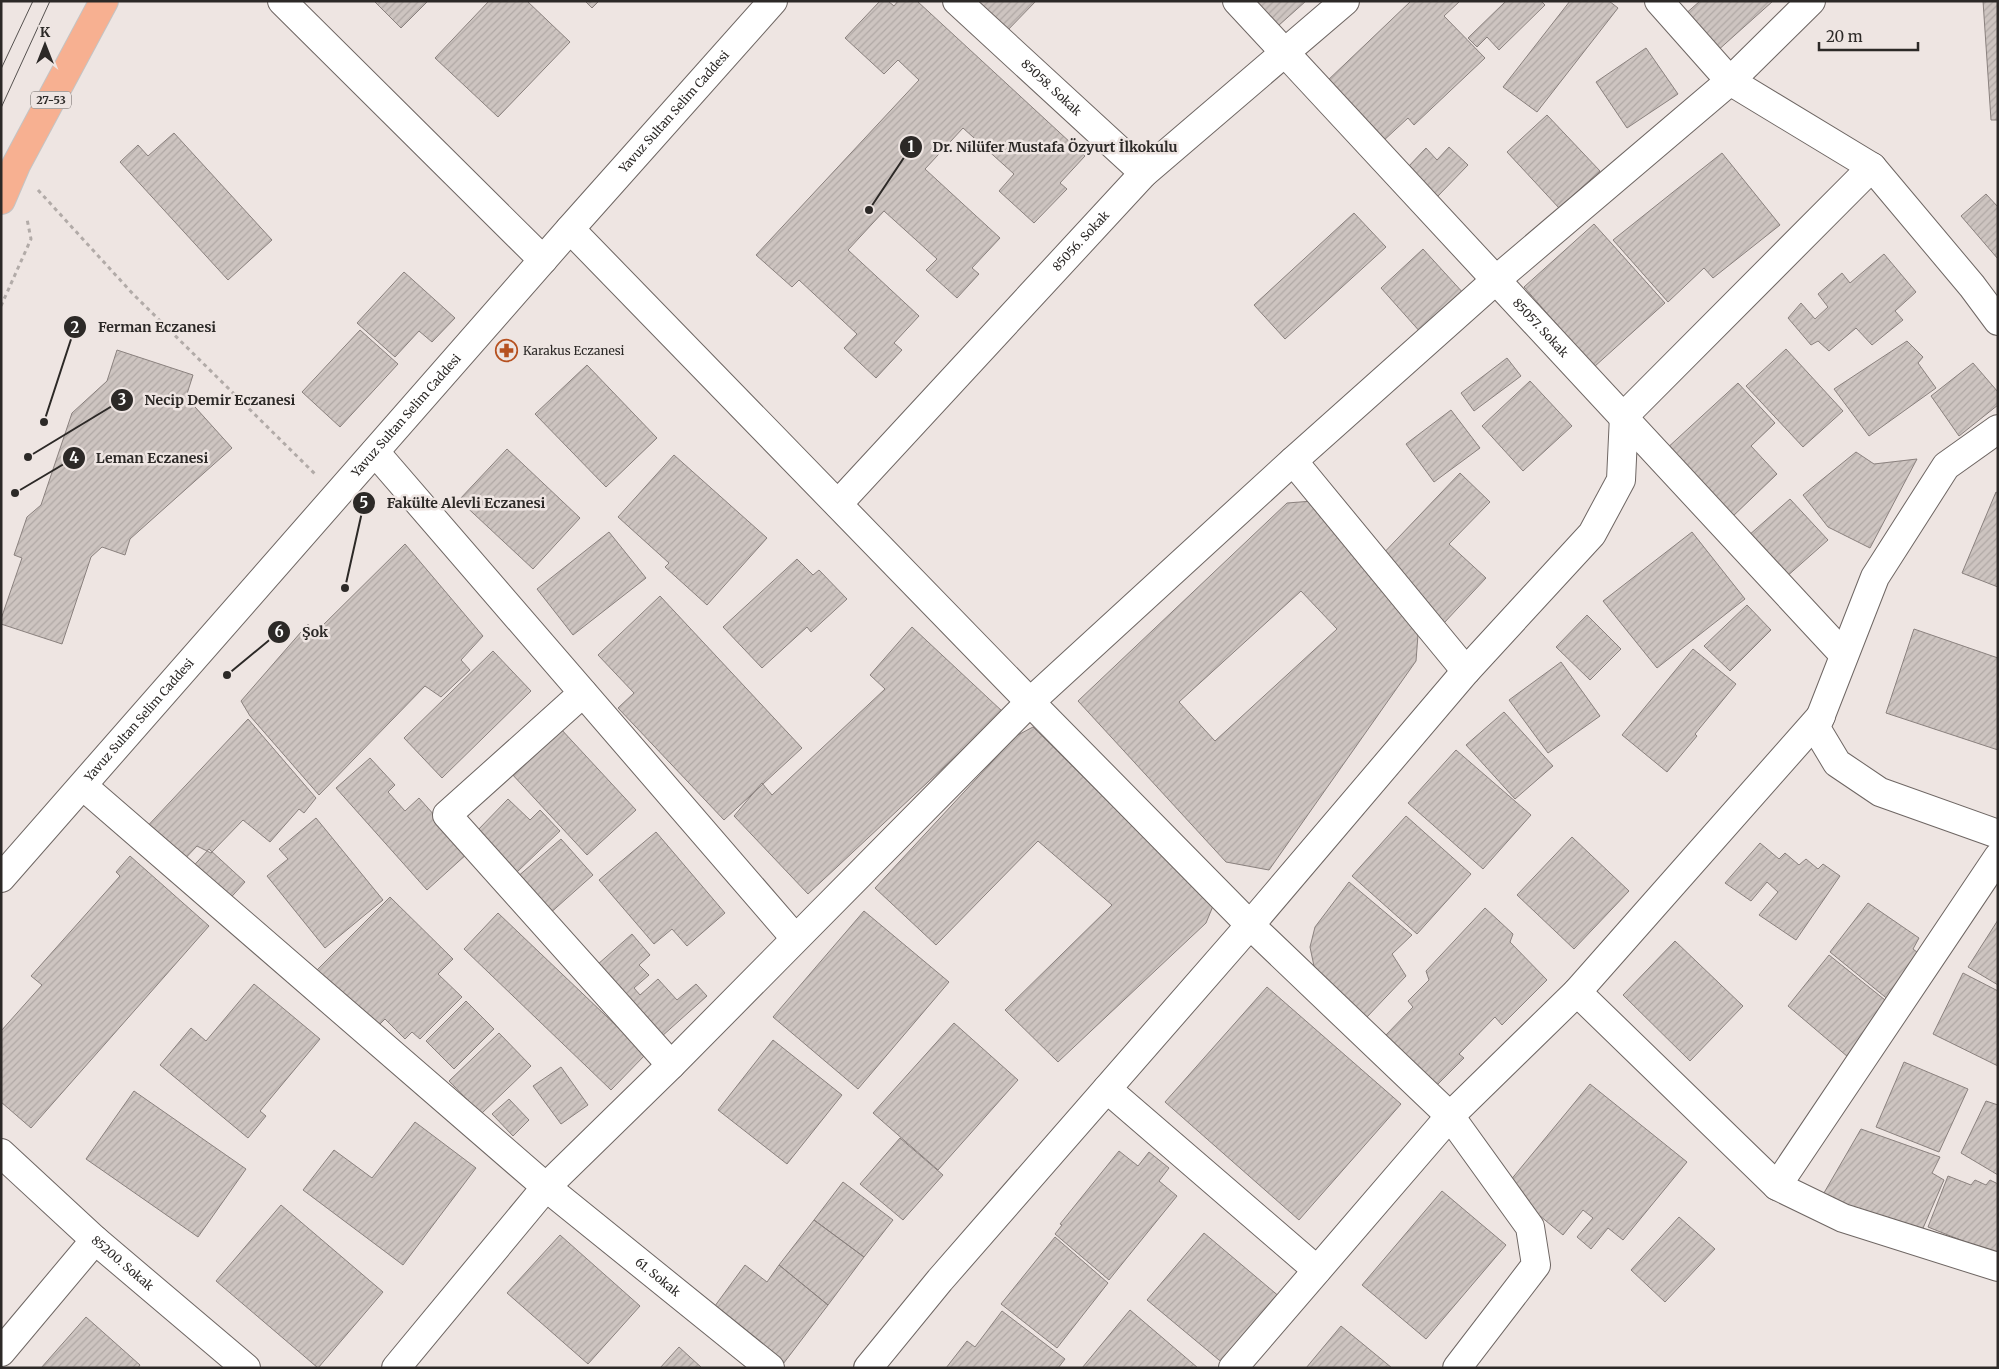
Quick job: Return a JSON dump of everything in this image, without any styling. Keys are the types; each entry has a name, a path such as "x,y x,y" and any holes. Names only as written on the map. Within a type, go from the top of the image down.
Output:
{"main road":[{"name":"27-53","path":"1,200 16,165 104,1"}],"street":[{"path":"282,1 543,260"},
{"name":"85058. Sokak","path":"957,1 1144,173"},
{"name":"85057. Sokak","path":"1237,1 1844,655"},
{"name":"85056. Sokak","path":"838,504 1144,173 1346,1"},
{"path":"1660,1 1730,81 1872,167 1972,286 1998,321"},
{"path":"396,1368 546,1187 671,1065 1030,702 1293,461 1497,279 1730,81 1811,1"},
{"name":"Yavuz Sultan Selim Caddesi","path":"1,878 767,3"},
{"path":"868,1368 940,1280 1250,925 1466,670 1592,534 1621,480 1624,416 1872,167"},
{"path":"570,229 1030,702 1250,925 1450,1116 1530,1228 1536,1265 1457,1368"},
{"path":"1998,429 1946,466 1875,577 1816,728 1837,763 1880,792 1998,834"},
{"path":"375,452 795,938"},
{"path":"1293,461 1466,670"},
{"path":"583,693 447,815 671,1065"},
{"path":"1233,1368 1450,1116 1577,992 1821,716"},
{"name":"61. Sokak","path":"82,786 546,1187 770,1368"},
{"path":"1777,1186 1998,857"},
{"path":"1577,992 1777,1186 1790,1194 1843,1218 1998,1267"},
{"path":"1107,1089 1317,1270"},
{"name":"85200. Sokak","path":"1,1153 95,1240 246,1368"},
{"path":"1,1352 95,1240"}],"path":[{"path":"16,165 133,294 337,496"},
{"path":"1,306 31,239"}],"building":[{"path":"374,1 428,1 401,28"},
{"path":"489,1 527,1 570,42 498,117 435,58"},
{"path":"585,1 599,1 592,8"},
{"path":"880,1 888,1 894,6 898,1 917,1 1085,156 1060,183 1067,189 1034,223 999,191 1014,174 963,128 925,169 1000,238 972,268 979,274 957,298 926,270 937,259 884,211 848,250 919,316 894,343 902,350 876,378 844,348 857,334 799,280 792,287 756,255 919,80 898,60 884,74 845,38"},
{"path":"970,1 1036,1 1003,35"},
{"path":"1256,1 1306,1 1278,26"},
{"path":"1411,1 1460,1 1444,16 1485,58 1414,125 1408,118 1382,142 1325,83"},
{"path":"1506,1 1541,1 1545,5 1499,50 1487,37 1477,47 1468,38"},
{"path":"1570,1 1609,1 1618,8 1537,112 1503,87"},
{"path":"1700,1 1773,1 1716,52 1683,16"},
{"path":"1983,1 1998,1 1998,120 1991,120"},
{"path":"1646,48 1678,94 1627,128 1596,82"},
{"path":"1547,115 1600,171 1559,208 1507,152"},
{"path":"174,133 272,240 228,280 120,162 138,145 148,156"},
{"path":"1449,147 1468,165 1437,197 1407,168 1426,148 1437,160"},
{"path":"1722,153 1780,225 1713,278 1704,268 1668,302 1613,240"},
{"path":"1986,194 1998,207 1998,259 1961,216"},
{"path":"1354,213 1386,247 1285,339 1254,305"},
{"path":"1594,224 1665,303 1594,367 1524,287"},
{"path":"1423,249 1465,295 1422,334 1381,288"},
{"path":"1884,254 1916,292 1895,311 1903,320 1872,345 1856,328 1829,351 1818,341 1811,345 1788,318 1801,303 1815,319 1828,307 1818,294 1842,273 1850,283"},
{"path":"404,272 455,318 432,342 419,331 395,357 357,323"},
{"path":"360,330 398,364 340,427 302,392"},
{"path":"1907,341 1923,357 1918,363 1936,388 1869,436 1834,389"},
{"path":"1786,349 1843,411 1803,447 1746,386"},
{"path":"117,350 193,375 186,397 232,448 130,539 125,555 102,547 91,557 62,644 1,624 1,619 22,558 14,555 27,517 41,505 72,413 107,381"},
{"path":"1507,358 1521,376 1474,411 1461,393"},
{"path":"1973,363 1998,392 1998,405 1959,436 1931,396"},
{"path":"587,365 657,438 606,487 535,414"},
{"path":"1530,381 1572,426 1523,471 1482,426"},
{"path":"1738,383 1775,423 1751,446 1777,474 1730,519 1665,450"},
{"path":"1451,410 1480,448 1434,482 1406,444"},
{"path":"507,449 580,518 533,569 459,500"},
{"path":"1856,452 1874,464 1917,459 1870,548 1828,527 1803,495"},
{"path":"674,455 767,538 707,605 665,567 669,563 618,517"},
{"path":"1460,473 1490,502 1449,544 1486,578 1444,623 1377,560"},
{"path":"1996,492 1998,493 1998,587 1962,573"},
{"path":"1790,499 1828,540 1785,578 1748,536"},
{"path":"1313,501 1419,621 1416,661 1269,870 1226,862 1078,701 1287,503","holes":["1301,591 1337,629 1215,741 1179,702"]},
{"path":"609,532 646,578 573,635 537,589"},
{"path":"1692,532 1745,599 1657,668 1603,601"},
{"path":"405,544 483,636 461,660 470,670 441,697 425,686 319,795 250,716 241,701 308,624 313,635"},
{"path":"797,559 813,575 819,570 847,599 811,632 807,627 762,668 723,627"},
{"path":"660,596 802,748 724,820 618,708 634,693 598,655"},
{"path":"1747,605 1771,630 1730,671 1704,646"},
{"path":"1587,615 1621,649 1590,680 1556,647"},
{"path":"912,627 1003,712 808,894 734,816 762,783 772,795 885,689 870,675"},
{"path":"1914,629 1998,658 1998,750 1886,713"},
{"path":"1693,649 1736,684 1667,772 1622,735"},
{"path":"493,651 531,691 442,778 404,738"},
{"path":"1561,662 1600,716 1548,753 1509,700"},
{"path":"1504,712 1553,766 1515,799 1466,745"},
{"path":"248,719 316,798 304,813 299,809 270,842 243,820 211,853 197,846 178,866 141,833"},
{"path":"1033,727 1213,906 1206,923 1058,1062 1005,1010 1112,905 1038,841 936,945 875,888 1016,736"},
{"path":"560,728 636,810 587,855 511,773"},
{"path":"1456,750 1531,815 1483,869 1408,803"},
{"path":"370,758 395,785 388,792 405,811 419,798 468,853 427,890 336,788"},
{"path":"508,799 530,820 540,810 560,831 517,872 476,832"},
{"path":"1406,816 1471,874 1417,934 1352,876"},
{"path":"316,818 383,900 325,948 267,876 288,859 279,849"},
{"path":"656,832 725,913 687,946 672,929 654,944 599,880"},
{"path":"1572,837 1629,891 1574,949 1517,895"},
{"path":"561,839 593,875 548,915 516,878"},
{"path":"1760,843 1779,859 1785,853 1799,865 1806,859 1818,869 1823,864 1840,876 1796,940 1759,915 1778,892 1767,882 1751,901 1725,883"},
{"path":"209,849 245,882 224,905 188,872"},
{"path":"130,856 209,926 31,1128 1,1102 1,1031 42,985 31,976 120,876 116,872"},
{"path":"1349,882 1412,935 1392,954 1406,976 1366,1018 1315,971 1310,947 1315,927"},
{"path":"390,897 453,959 438,974 462,997 420,1039 412,1032 405,1039 385,1019 370,1034 311,976"},
{"path":"1868,903 1919,938 1913,949 1922,956 1890,1001 1830,952"},
{"path":"1485,908 1513,934 1510,942 1547,980 1502,1025 1495,1017 1459,1054 1464,1058 1436,1086 1385,1036 1413,1007 1408,1001 1429,980 1426,971"},
{"path":"864,911 949,982 858,1089 773,1017"},
{"path":"498,913 646,1054 611,1090 464,949"},
{"path":"1998,920 1998,985 1968,967"},
{"path":"632,934 650,955 639,965 649,975 634,988 640,995 658,979 677,1000 696,984 707,996 661,1037 597,965"},
{"path":"1675,941 1743,1006 1690,1061 1623,995"},
{"path":"1829,955 1890,1004 1848,1057 1788,1006"},
{"path":"1963,973 1998,991 1998,1066 1933,1034"},
{"path":"254,984 320,1039 260,1111 266,1116 248,1138 160,1065 191,1028 206,1041"},
{"path":"1267,987 1401,1104 1299,1220 1165,1102"},
{"path":"466,1001 494,1029 454,1069 426,1041"},
{"path":"954,1023 1018,1080 938,1170 873,1113"},
{"path":"499,1033 531,1066 481,1114 449,1081"},
{"path":"773,1040 842,1095 787,1164 718,1110"},
{"path":"1904,1062 1968,1089 1939,1152 1876,1127"},
{"path":"561,1067 588,1105 561,1124 533,1086"},
{"path":"1590,1084 1687,1162 1623,1240 1608,1228 1591,1249 1577,1237 1593,1218 1583,1210 1563,1235 1505,1187"},
{"path":"134,1091 246,1169 198,1237 86,1159"},
{"path":"509,1099 529,1120 513,1136 492,1114"},
{"path":"1986,1101 1998,1105 1998,1175 1961,1153"},
{"path":"415,1122 476,1168 403,1265 303,1190 334,1150 372,1178"},
{"path":"1861,1129 1940,1157 1932,1173 1944,1180 1920,1235 1821,1198"},
{"path":"900,1138 943,1175 903,1220 860,1184"},
{"path":"1119,1151 1138,1166 1149,1152 1169,1168 1159,1181 1177,1196 1109,1280 1055,1234 1062,1225 1060,1224"},
{"path":"1948,1176 1971,1185 1975,1180 1986,1185 1990,1180 1998,1184 1998,1255 1928,1227"},
{"path":"843,1182 893,1220 864,1257 814,1220"},
{"path":"1442,1191 1506,1245 1426,1339 1362,1285"},
{"path":"281,1205 383,1292 318,1368 216,1281"},
{"path":"1679,1217 1715,1249 1665,1302 1631,1270"},
{"path":"814,1220 864,1257 828,1305 779,1265"},
{"path":"1204,1233 1281,1298 1225,1365 1147,1300"},
{"path":"560,1235 640,1306 588,1364 507,1293"},
{"path":"1055,1237 1108,1283 1057,1348 1001,1304"},
{"path":"745,1265 767,1282 779,1265 828,1305 780,1368 709,1314"},
{"path":"1130,1310 1198,1368 1082,1368"},
{"path":"1002,1311 1065,1359 1058,1368 946,1368 967,1341 975,1347"},
{"path":"86,1317 140,1365 138,1368 41,1368"},
{"path":"1341,1326 1392,1368 1306,1368"},
{"path":"679,1347 702,1368 660,1368"}],"tram line":[{"path":"1,69 33,1"},
{"path":"1,108 50,1"}],"place":[{"name":"Dr. Nilüfer Mustafa Özyurt İlkokulu","path":"869,210"},
{"name":"Karakus Eczanesi","path":"507,351"},
{"name":"Ferman Eczanesi","path":"44,422"},
{"name":"Necip Demir Eczanesi","path":"28,457"},
{"name":"Leman Eczanesi","path":"15,493"},
{"name":"Fakülte Alevli Eczanesi","path":"345,588"},
{"name":"Şok","path":"227,675"}]}
